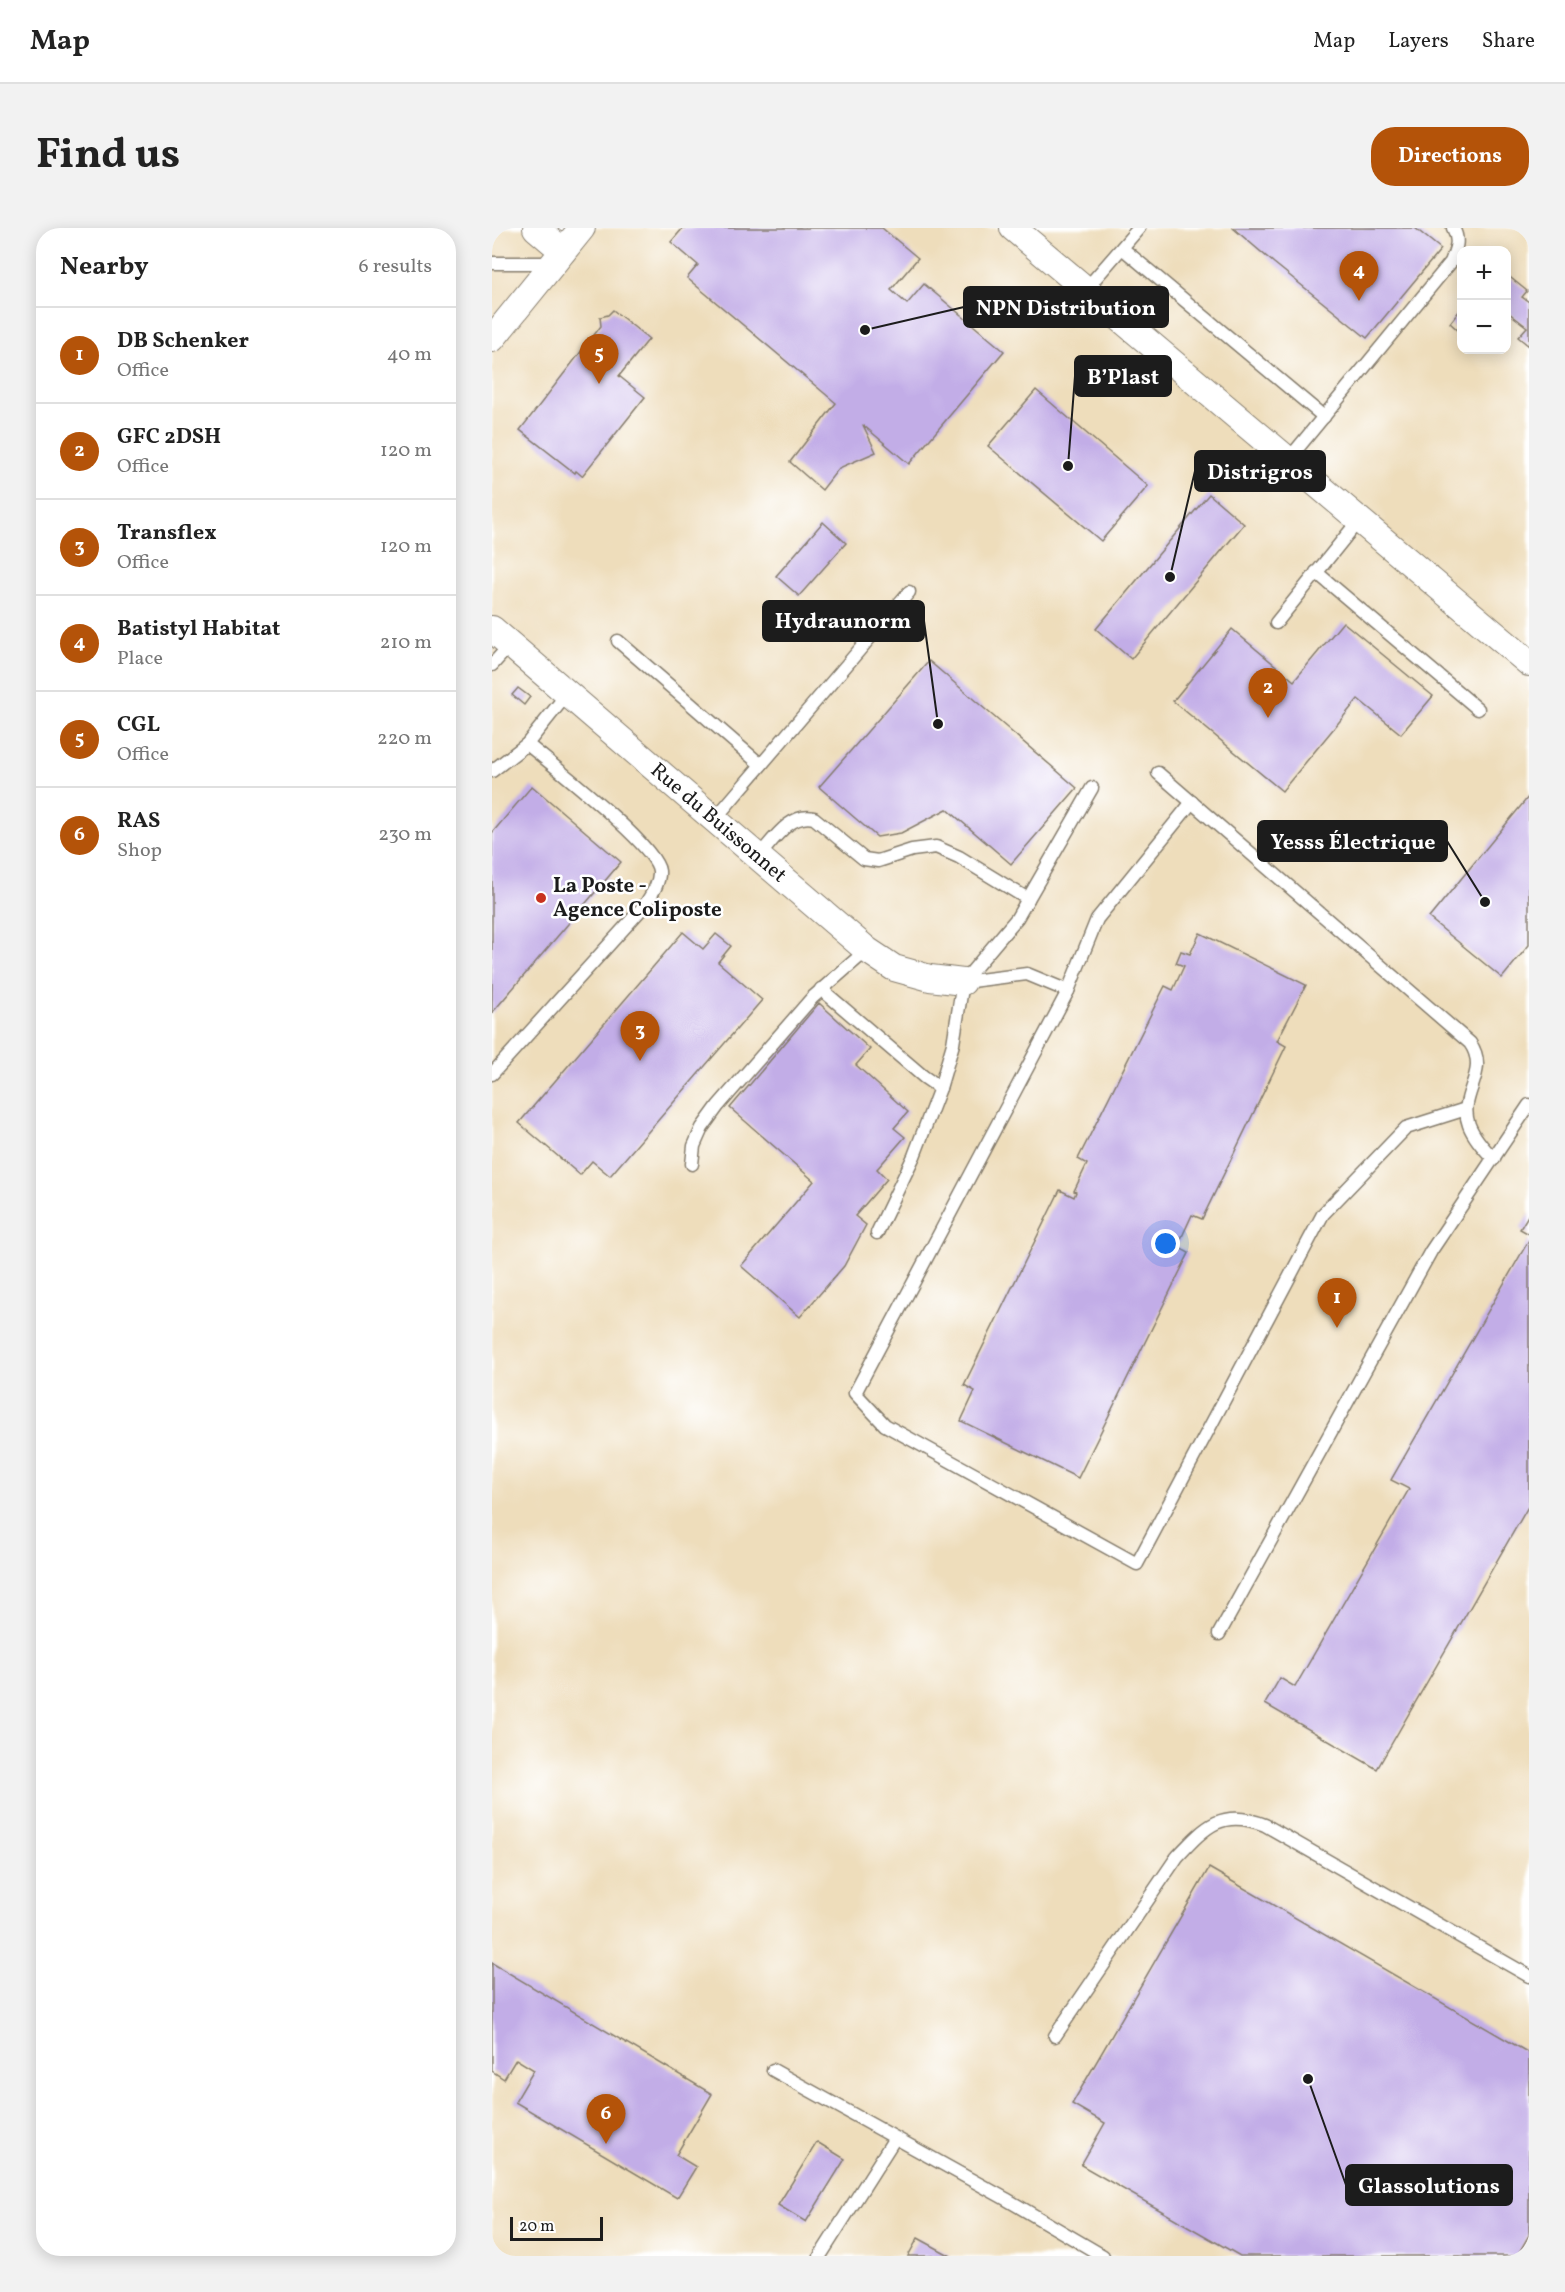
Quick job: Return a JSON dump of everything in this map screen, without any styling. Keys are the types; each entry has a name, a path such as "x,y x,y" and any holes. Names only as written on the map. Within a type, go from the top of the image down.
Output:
{"street":[{"path":"536,228 559,257"},
{"path":"492,339 582,228"},
{"path":"1013,228 1529,663"},
{"name":"Rue du Buissonnet","path":"501,637 867,950 894,968 930,978 963,982"}],"lane":[{"path":"1086,290 1139,228"},
{"path":"1288,460 1451,262 1457,248 1457,236 1453,228"},
{"path":"1122,248 1324,417"},
{"path":"492,263 559,257"},
{"path":"1276,623 1359,520"},
{"path":"1316,572 1478,709"},
{"path":"714,820 909,592"},
{"path":"492,665 501,637"},
{"path":"618,641 761,765"},
{"path":"492,771 527,744 567,694"},
{"path":"492,1074 645,905 657,885 659,873 657,864 648,850 527,744"},
{"path":"1158,773 1470,1043 1477,1053 1478,1062 1466,1109 1468,1124 1494,1159"},
{"path":"877,1233 914,1156 940,1088 953,1044 963,982 1017,918 1092,788"},
{"path":"1192,802 1097,919 1068,991 855,1393 885,1425 1137,1564 1323,1214 1406,1128 1466,1109"},
{"path":"758,857 785,827 797,818 806,816 814,818 864,859 878,861 912,850 936,847 959,857 1028,899"},
{"path":"692,1164 694,1146 702,1128 718,1106 821,989 867,950"},
{"path":"963,982 1027,974 1068,991"},
{"path":"821,989 940,1088"},
{"path":"1219,1634 1431,1251 1529,1105"},
{"path":"1055,2036 1177,1857 1199,1833 1222,1819 1245,1817 1265,1825 1529,1976"},
{"path":"773,2070 1103,2256"},
{"path":"820,2256 895,2138"}],"building":[{"path":"683,228 882,228 918,258 891,290 907,304 924,284 1004,351 909,464 863,425 876,452 839,468 822,490 790,462 836,403 687,278 698,265 671,242"},
{"path":"1233,228 1415,228 1441,249 1367,338"},
{"path":"1511,278 1527,291 1522,297 1529,302 1529,346 1518,337 1527,327 1511,315"},
{"path":"613,310 649,339 619,376 645,397 582,476 520,430 601,326 600,317 608,315"},
{"path":"1457,314 1457,329 1450,323"},
{"path":"1036,390 1148,486 1101,541 988,446"},
{"path":"1209,494 1244,524 1131,659 1096,629"},
{"path":"823,522 846,543 799,596 776,576"},
{"path":"1343,622 1433,696 1401,734 1358,699 1282,791 1173,701 1232,629 1294,681"},
{"path":"929,661 1077,788 1011,864 947,809 901,833 877,837 819,787"},
{"path":"518,688 530,697 524,705 512,695"},
{"name":"La Poste - Agence Coliposte","path":"532,786 621,862 492,1013 492,833"},
{"path":"1529,796 1529,945 1502,978 1429,918"},
{"path":"683,932 703,949 716,934 731,946 718,962 762,1000 610,1176 592,1161 580,1175 519,1123"},
{"path":"1200,933 1306,985 1277,1041 1286,1046 1202,1219 1192,1215 1179,1243 1176,1242 1174,1245 1189,1253 1078,1478 961,1421 975,1391 964,1385 1060,1190 1074,1197 1076,1192 1074,1191 1087,1164 1078,1159 1165,986 1173,990 1184,966 1176,963 1181,951 1190,954"},
{"path":"819,1003 870,1049 856,1065 908,1112 894,1128 905,1137 877,1169 887,1179 855,1216 866,1225 844,1266 800,1317 741,1266 814,1181 730,1108"},
{"path":"1529,1214 1529,1234 1520,1229"},
{"path":"1529,1240 1529,1505 1377,1769 1265,1704 1280,1678 1295,1687 1409,1489 1391,1480"},
{"path":"1209,1868 1529,2053 1529,2235 1517,2256 1240,2256 1081,2165 1105,2123 1072,2104"},
{"path":"492,1963 712,2094 676,2155 696,2167 677,2198 515,2102 534,2070 516,2059 504,2079 492,2071"},
{"path":"817,2142 845,2159 806,2222 778,2205"},
{"path":"918,2238 951,2256 908,2256"}],"place":[{"name":"Batistyl Habitat","path":"1359,301"},
{"name":"NPN Distribution","path":"865,330"},
{"name":"CGL","path":"599,384"},
{"name":"B’Plast","path":"1068,466"},
{"name":"Distrigros","path":"1170,577"},
{"name":"GFC 2DSH","path":"1268,718"},
{"name":"Hydraunorm","path":"938,724"},
{"name":"La Poste - Agence Coliposte","path":"541,898"},
{"name":"Yesss Électrique","path":"1485,902"},
{"name":"Transflex","path":"640,1061"},
{"name":"DB Schenker","path":"1337,1328"},
{"name":"Glassolutions","path":"1308,2079"},
{"name":"RAS","path":"606,2144"}]}
